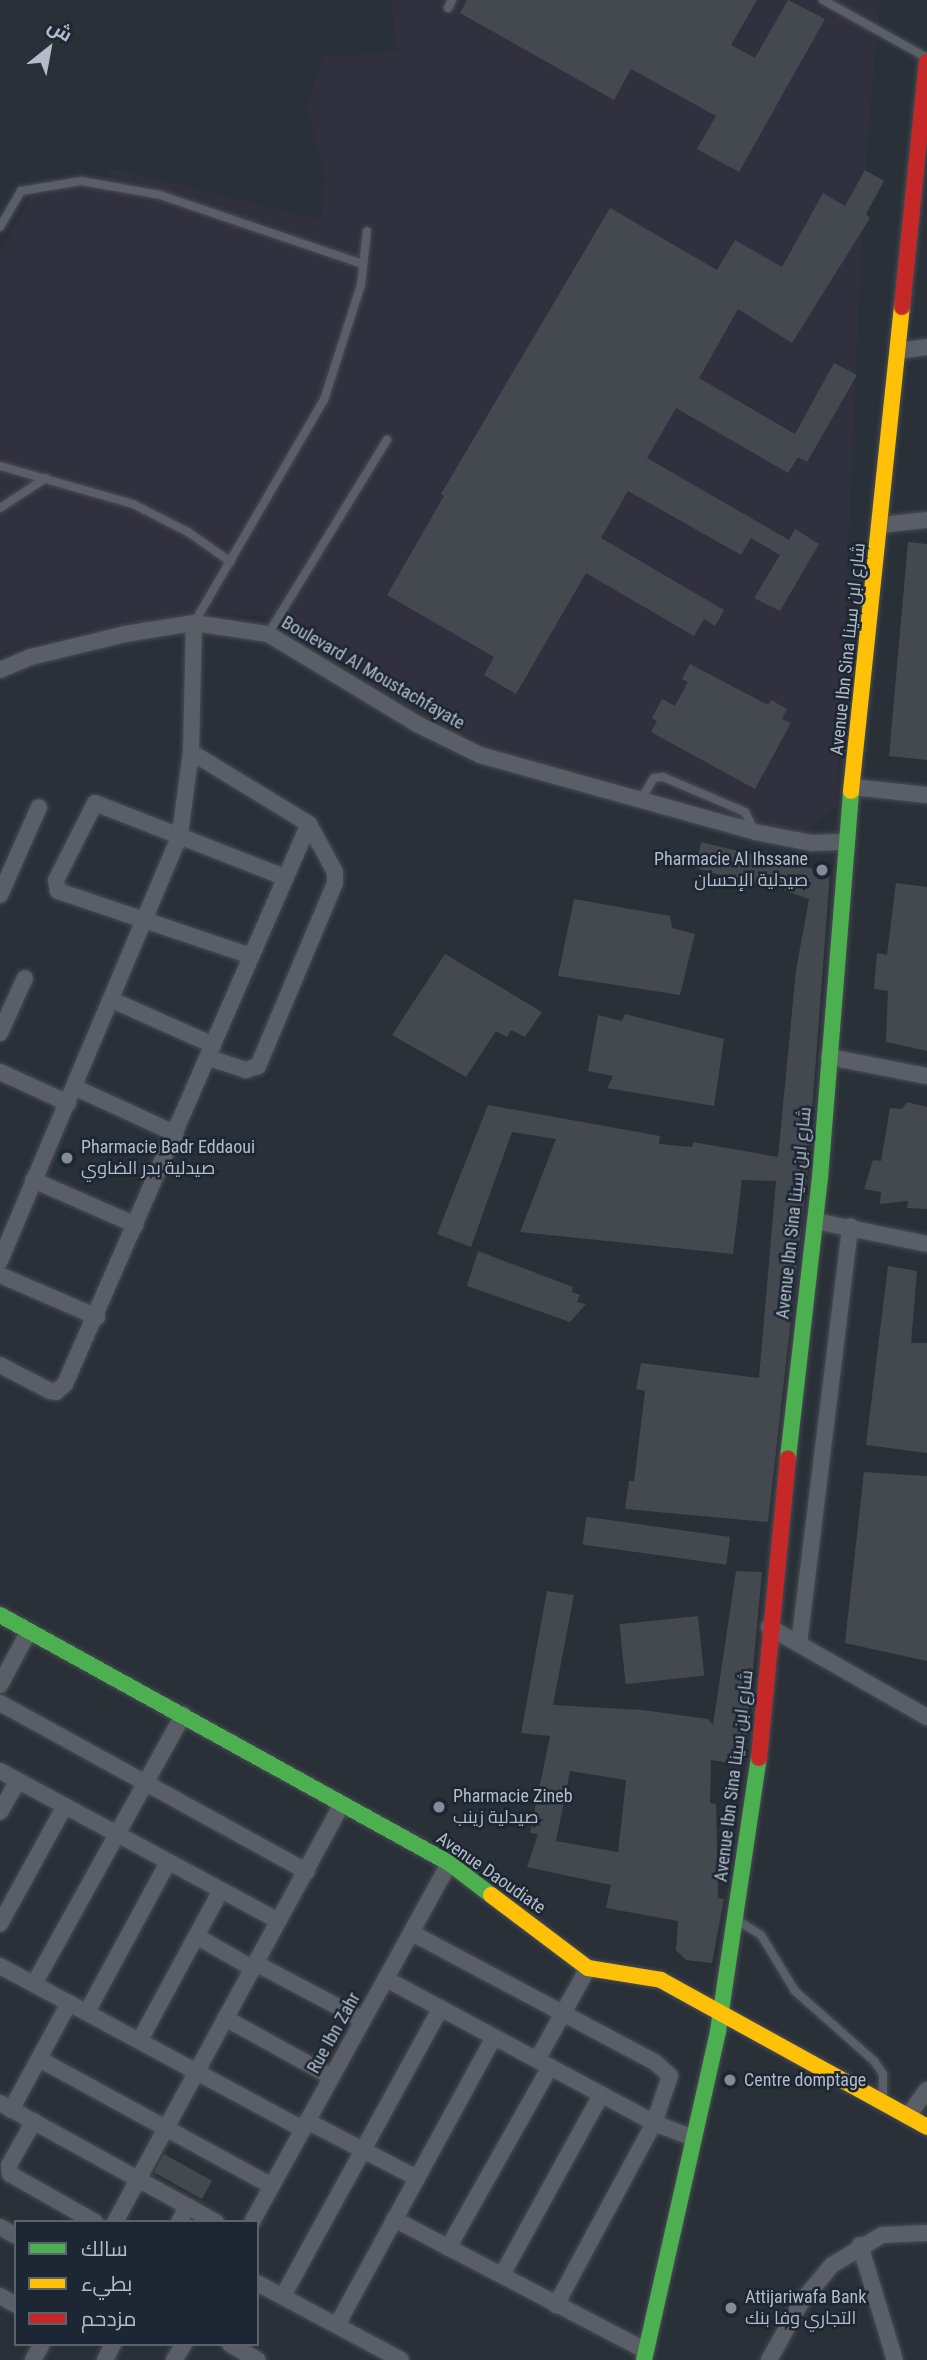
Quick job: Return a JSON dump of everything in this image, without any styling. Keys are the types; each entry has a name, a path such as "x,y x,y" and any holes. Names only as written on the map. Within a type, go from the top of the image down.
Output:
{"street":[{"name":"Avenue Ibn Sina شارع ابن سينا","path":"645,2355 691,2137 721,2012 763,1728 769,1627 815,1221 846,842 898,351 922,181 927,60"},
{"path":"898,351 927,347"},
{"path":"880,524 927,520"},
{"path":"0,1261 8,1217 33,1180 112,1000 180,834 191,752 194,624"},
{"name":"Boulevard Al Moustachfayate","path":"0,670 31,657 125,634 194,624 268,634 417,724 480,755 755,832 811,843 846,842"},
{"path":"112,1000 246,1070 258,1066 266,1054 335,883 330,855 309,824 191,752"},
{"path":"853,787 927,795"},
{"path":"251,956 58,891 56,880 93,803 180,834 286,878"},
{"path":"0,895 39,807"},
{"path":"0,1365 57,1392 65,1384 97,1317 309,824"},
{"path":"0,1032 25,978"},
{"path":"829,1057 927,1076"},
{"path":"0,1072 176,1134"},
{"path":"33,1180 136,1225"},
{"path":"815,1221 850,1226 927,1244"},
{"path":"799,1644 850,1226"},
{"path":"0,1275 97,1317"},
{"name":"Avenue Daoudiate","path":"0,1615 449,1863 588,1968 661,1980 927,2127"},
{"path":"769,1627 927,1717"},
{"path":"0,1685 29,1632"},
{"path":"0,1703 145,1786 307,1872"},
{"path":"34,1984 183,1716"},
{"path":"0,1771 278,1921"},
{"path":"0,1812 18,1781"},
{"path":"116,2220 164,2127 307,1872 342,1804"},
{"path":"0,1924 65,1806"},
{"path":"87,2012 168,1861"},
{"name":"Rue Ibn Zahr","path":"253,2220 449,1863"},
{"path":"140,2040 221,1890"},
{"path":"412,1933 668,2072 668,2087 654,2123 555,2305"},
{"path":"196,1936 363,2020"},
{"path":"0,1966 196,2070 417,2178"},
{"path":"448,2248 543,2064 588,1968"},
{"path":"386,1979 654,2123 691,2137"},
{"path":"69,2003 38,2059 5,2106 212,2220"},
{"path":"283,2296 441,2008"},
{"path":"225,2018 332,2077"},
{"path":"337,2325 494,2037"},
{"path":"38,2059 272,2186"},
{"path":"908,2116 927,2090"},
{"path":"502,2275 601,2095"},
{"path":"34,2121 9,2165 10,2174 91,2220"},
{"path":"180,2220 188,2206"},
{"path":"394,2219 502,2275 645,2355"},
{"path":"769,2360 802,2301 832,2265 860,2245 881,2235 927,2233"},
{"path":"860,2245 895,2360"},
{"path":"259,2284 393,2358"},
{"path":"234,2346 258,2360"}],"lane":[{"path":"823,0 927,60"},
{"path":"0,227 21,191 81,181 160,195 363,264"},
{"path":"194,624 324,400 354,309 367,231"},
{"path":"268,634 387,440"},
{"path":"0,466 133,504 188,532 231,562"},
{"path":"0,508 46,478"},
{"path":"640,801 654,778 663,777 744,812 755,832"},
{"path":"735,1919 761,1935 795,1991 874,2061 883,2074 883,2102"}],"shaded area":[{"path":"391,0 880,0 865,170 837,807 801,833 516,755 448,731 264,616 193,613 60,636 0,653 0,252 30,197 102,178 114,169 321,220 325,179 307,107 322,57 397,51"}],"building":[{"path":"467,0 757,0 731,45 755,58 788,0 825,19 739,172 697,149 716,116 631,69 614,100 460,13"},
{"path":"865,170 884,181 866,214 870,218 792,343 738,309 699,378 795,434 834,363 857,375 807,462 798,457 788,473 676,408 647,458 789,540 795,529 819,544 780,611 754,598 780,555 751,538 741,555 628,491 601,538 724,610 715,626 704,619 694,636 586,573 516,694 484,675 494,657 387,595 444,496 441,494 610,208 717,270 735,240 782,267 823,193 845,206"},
{"path":"908,542 927,544 927,760 889,756"},
{"path":"690,664 768,705 771,700 787,709 782,719 791,723 755,789 651,732 657,721 652,718 662,699 675,706 688,682 682,679"},
{"path":"701,842 830,873 807,1177 768,1522 625,1509 629,1481 634,1481 645,1391 636,1389 641,1363 759,1378 776,1181 742,1180 733,1254 520,1232 556,1139 512,1132 471,1247 437,1234 488,1105 660,1136 659,1144 692,1147 693,1142 778,1157 796,970 809,899 756,880 754,885 696,868"},
{"path":"896,883 927,887 927,1051 886,1042 888,991 874,989 877,953 887,955"},
{"path":"574,899 670,916 672,928 695,934 680,995 558,976"},
{"path":"445,954 542,1012 525,1037 511,1030 507,1037 496,1031 466,1077 392,1035"},
{"path":"625,1014 724,1039 714,1106 607,1088 613,1076 588,1071 598,1015 622,1021"},
{"path":"907,1102 927,1107 927,1209 907,1208 908,1201 880,1204 881,1192 864,1189 873,1160 881,1161 890,1108 902,1109"},
{"path":"478,1251 573,1287 572,1292 580,1295 577,1302 586,1304 570,1322 467,1286"},
{"path":"888,1266 917,1271 911,1343 927,1343 927,1453 866,1445"},
{"path":"864,1472 927,1476 927,1661 845,1643"},
{"path":"586,1517 730,1537 726,1565 583,1545"},
{"path":"736,1571 762,1572 744,1765 711,1760 710,1803 716,1804 718,1898 724,1899 712,1963 686,1960 676,1950 678,1921 606,1908 611,1885 527,1867 538,1834 530,1833 550,1736 521,1733 547,1591 574,1595 553,1705 642,1710 708,1719 713,1725","holes":["570,1771 626,1780 618,1852 556,1841"]},
{"path":"698,1616 704,1676 626,1684 619,1624"},
{"path":"164,2154 212,2181 202,2199 154,2172"}],"traffic: fast":[{"path":"788,1458 820,1178 851,791"},
{"path":"0,1615 449,1863 491,1895"},
{"path":"644,2360 718,2031 759,1758"}],"traffic: slow":[{"path":"851,791 902,307"},
{"path":"491,1895 588,1968 661,1980 927,2127"}],"traffic: jam":[{"path":"902,307 927,62"},
{"path":"759,1758 788,1458"}],"place":[{"name":"Pharmacie Al Ihssane صيدلية الإحسان","path":"822,870"},
{"name":"Pharmacie Badr Eddaoui صيدلية بدر الضاوي","path":"67,1158"},
{"name":"Pharmacie Zineb صيدلية زينب","path":"439,1807"},
{"name":"Centre domptage","path":"730,2080"},
{"name":"Attijariwafa Bank التجاري وفا بنك","path":"731,2308"}]}
